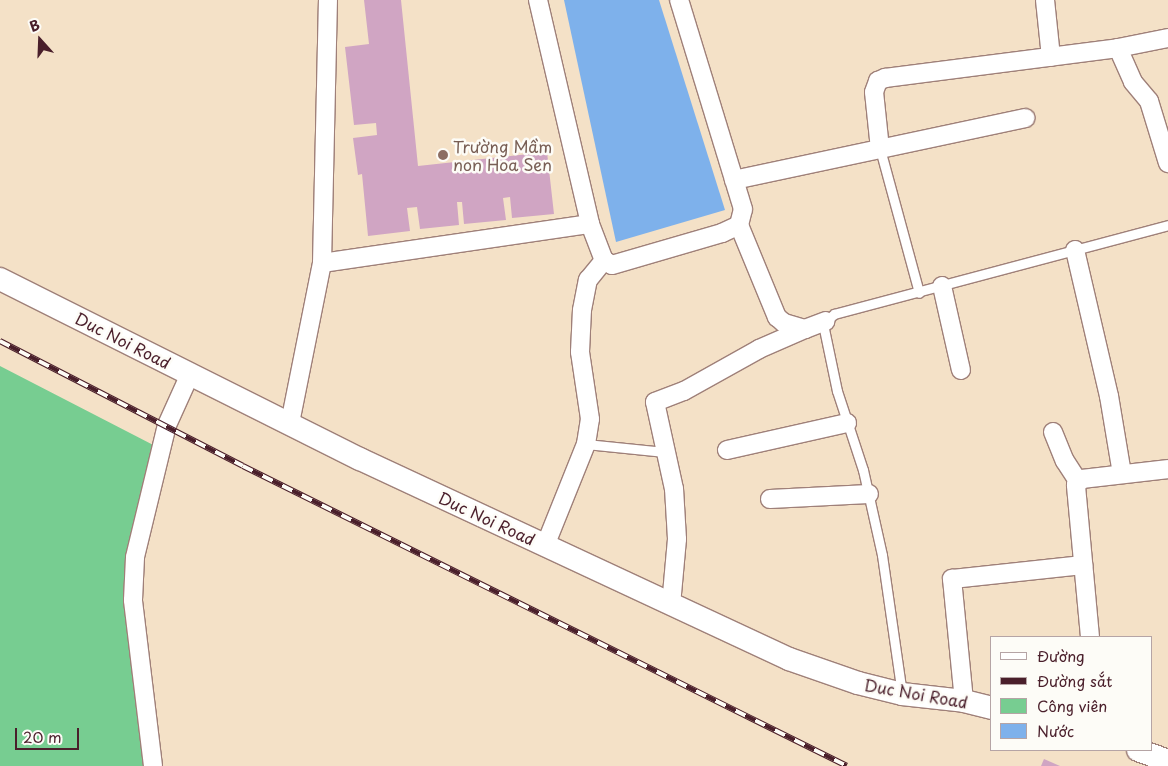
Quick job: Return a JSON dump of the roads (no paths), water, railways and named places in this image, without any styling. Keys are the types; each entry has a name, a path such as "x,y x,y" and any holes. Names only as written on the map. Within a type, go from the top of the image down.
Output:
{"street":[{"path":"290,423 322,263 328,0"},
{"path":"538,0 590,224 604,260 612,265 622,264 722,233 739,225"},
{"path":"679,0 743,210 739,225 777,317 784,323 805,329"},
{"path":"1046,0 1051,57"},
{"path":"880,149 874,92 878,81 1118,48 1168,38"},
{"path":"1118,48 1132,82 1149,101 1168,163"},
{"path":"734,180 1025,118"},
{"path":"322,263 590,224"},
{"path":"1075,250 1109,396 1122,474"},
{"path":"545,546 586,444 590,419 580,352 582,310 588,280 604,260"},
{"name":"Duc Noi Road","path":"0,278 290,423 545,546 789,659 858,683 902,694 964,701 990,708"},
{"path":"942,286 961,370"},
{"path":"671,605 677,539 674,489 655,402 684,391 759,349 826,322"},
{"path":"154,766 133,600 135,557 168,425 190,374"},
{"path":"727,450 847,423"},
{"path":"1053,432 1065,460 1078,482"},
{"path":"1078,482 1122,474 1168,469"},
{"path":"1078,482 1075,489 1090,636"},
{"path":"770,499 868,494"},
{"path":"964,701 952,579 1083,565"},
{"path":"1141,751 1168,761"}],"lane":[{"path":"880,149 919,293"},
{"path":"902,694 882,555 868,494 847,423 824,329 826,322 834,314 919,293 1168,225"},
{"path":"586,444 665,452"}],"water":[{"path":"564,0 659,0 725,210 616,242"}],"railway":[{"path":"0,341 243,466 847,766"}],"place":[{"name":"Trường Mầm non Hoa Sen","path":"443,155"}]}
